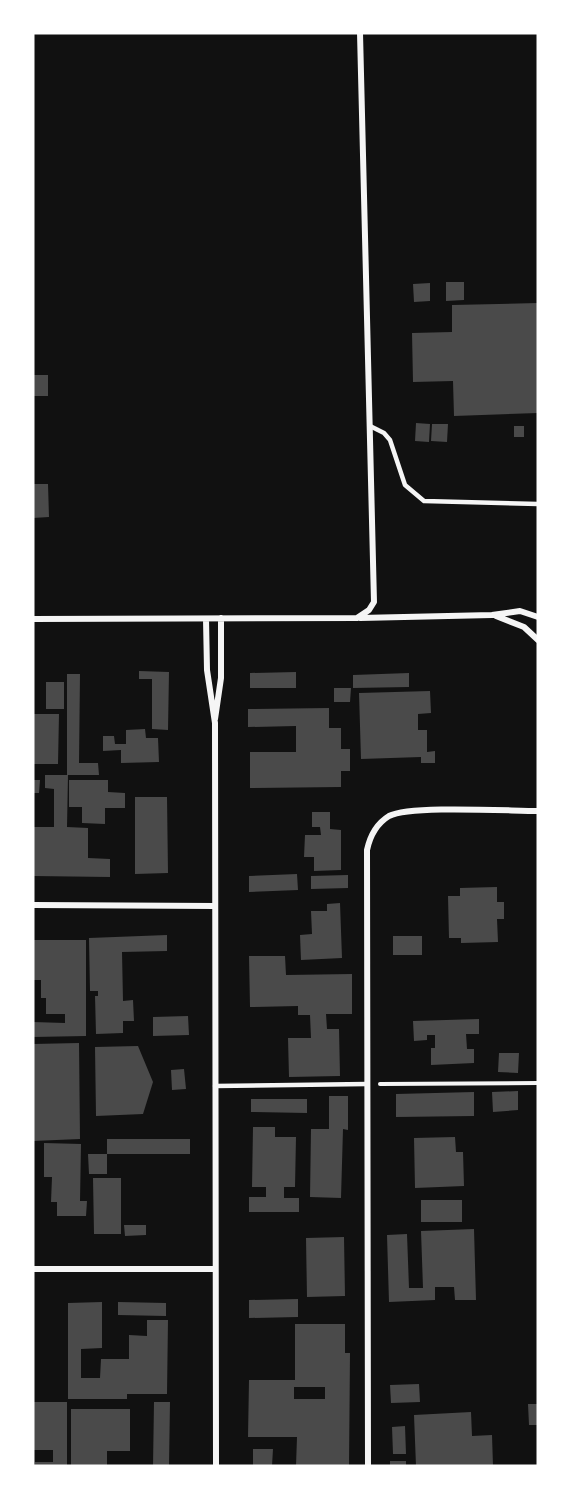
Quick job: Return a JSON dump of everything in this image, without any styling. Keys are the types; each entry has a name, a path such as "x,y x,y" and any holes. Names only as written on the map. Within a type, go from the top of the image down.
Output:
{"street":[{"path":"360,33 374,602 360,616"},
{"path":"33,619 492,615 520,611 538,617"},
{"path":"492,615 524,627 538,640"},
{"path":"214,723 221,678 221,618"},
{"path":"206,619 207,670 214,723 216,1466"},
{"path":"368,1466 367,850 375,830 389,817 406,811 538,811"},
{"path":"33,905 215,906"},
{"path":"33,1269 215,1269"}],"lane":[{"path":"369,426 384,433 390,440 405,485 424,501 538,504"},
{"path":"215,1086 367,1084"}],"path":[{"path":"367,1084 538,1083"}],"building":[{"path":"446,282 464,282 464,300 446,301"},
{"path":"430,283 430,301 414,302 413,284"},
{"path":"538,303 538,413 454,416 453,381 413,382 412,333 452,332 452,305"},
{"path":"33,375 48,375 48,396 33,396"},
{"path":"416,423 430,424 429,442 415,441"},
{"path":"432,424 448,424 447,442 431,441"},
{"path":"514,426 524,426 524,437 514,437"},
{"path":"33,484 48,484 49,517 33,518"},
{"path":"139,671 169,672 168,730 152,729 152,679 139,679"},
{"path":"296,672 296,688 250,688 250,673"},
{"path":"409,673 409,687 353,688 353,675"},
{"path":"67,674 80,674 79,763 98,763 99,775 67,775"},
{"path":"46,682 64,682 64,709 46,709"},
{"path":"334,688 351,688 350,702 334,702"},
{"path":"430,691 431,713 418,714 418,730 427,730 427,752 435,751 435,763 421,763 421,757 361,759 359,693"},
{"path":"329,708 329,728 341,728 341,749 350,749 350,771 341,771 341,787 250,788 250,752 296,752 296,726 248,727 248,709"},
{"path":"33,714 59,714 58,764 33,764"},
{"path":"145,729 146,738 158,738 159,762 121,763 121,750 103,751 103,736 114,736 115,744 126,744 126,730"},
{"path":"45,775 68,775 67,827 88,828 88,858 110,859 110,877 33,876 33,827 54,827 54,789 45,788"},
{"path":"33,780 40,780 39,793 33,793"},
{"path":"69,780 108,780 108,792 125,793 125,808 105,808 105,824 82,823 82,807 69,807"},
{"path":"135,797 167,797 168,873 135,874"},
{"path":"312,812 330,812 330,829 341,830 341,870 314,871 314,857 304,857 305,835 321,835 320,827 312,827"},
{"path":"297,874 298,890 249,892 249,876"},
{"path":"348,875 348,888 311,889 311,876"},
{"path":"497,887 497,902 504,902 504,919 497,919 498,942 461,943 461,938 449,938 448,896 460,896 460,888"},
{"path":"340,903 342,958 301,960 300,935 312,934 311,911 327,911 327,904"},
{"path":"167,935 167,951 122,952 123,1001 133,1000 134,1021 123,1021 123,1033 96,1034 95,996 98,996 98,991 90,991 89,938"},
{"path":"393,936 422,936 422,955 393,955"},
{"path":"33,940 86,940 86,1036 33,1037 33,1022 65,1023 65,1014 46,1014 46,998 41,998 41,980 33,980"},
{"path":"249,956 285,956 286,975 352,974 352,1014 326,1014 327,1029 339,1029 340,1076 289,1077 288,1038 311,1038 310,1015 298,1015 298,1006 250,1007"},
{"path":"188,1016 189,1035 153,1036 153,1017"},
{"path":"479,1019 479,1034 466,1034 467,1049 474,1049 474,1063 431,1065 431,1048 435,1048 435,1035 427,1035 427,1040 414,1041 413,1021"},
{"path":"79,1043 80,1139 33,1141 33,1044"},
{"path":"138,1046 153,1082 143,1114 96,1116 95,1047"},
{"path":"499,1053 519,1053 518,1073 498,1072"},
{"path":"184,1069 186,1089 172,1090 171,1070"},
{"path":"518,1091 518,1110 493,1112 492,1092"},
{"path":"474,1092 474,1116 396,1117 396,1094"},
{"path":"329,1096 348,1096 348,1130 343,1129 341,1198 310,1197 311,1129 329,1129"},
{"path":"251,1099 307,1099 307,1113 251,1112"},
{"path":"253,1127 275,1127 275,1137 296,1137 295,1187 284,1187 284,1198 299,1198 299,1212 249,1212 249,1197 266,1197 266,1187 252,1187"},
{"path":"455,1137 456,1152 463,1152 464,1186 415,1188 414,1138"},
{"path":"107,1139 190,1139 190,1154 107,1154"},
{"path":"44,1143 81,1144 80,1201 87,1201 86,1216 57,1216 57,1202 51,1202 52,1177 44,1177"},
{"path":"88,1154 107,1154 107,1174 89,1174"},
{"path":"93,1178 121,1178 121,1234 94,1234"},
{"path":"421,1200 462,1200 462,1222 421,1222"},
{"path":"124,1225 146,1225 146,1235 125,1236"},
{"path":"474,1229 476,1300 455,1300 454,1287 435,1287 435,1300 389,1302 387,1235 407,1234 409,1288 423,1288 421,1231"},
{"path":"344,1237 345,1296 307,1297 306,1238"},
{"path":"298,1299 298,1317 249,1318 249,1300"},
{"path":"102,1302 102,1348 81,1349 81,1378 100,1378 101,1359 129,1359 129,1335 147,1336 147,1320 168,1320 167,1394 127,1394 127,1399 68,1399 68,1303"},
{"path":"118,1302 166,1303 166,1316 118,1315"},
{"path":"295,1324 345,1324 345,1353 350,1353 349,1466 296,1466 297,1437 248,1437 249,1380 295,1380","holes":["294,1387 325,1387 325,1399 294,1399"]},
{"path":"419,1384 420,1402 391,1403 390,1385"},
{"path":"33,1402 67,1402 67,1466 35,1466 35,1462 53,1462 53,1450 33,1450"},
{"path":"154,1402 170,1402 169,1466 153,1466"},
{"path":"528,1404 538,1404 538,1425 529,1425"},
{"path":"71,1409 130,1409 130,1451 107,1451 107,1466 71,1466"},
{"path":"471,1412 472,1436 492,1435 493,1466 416,1466 414,1415"},
{"path":"405,1426 406,1454 393,1454 392,1427"},
{"path":"253,1449 273,1449 272,1466 253,1466"},
{"path":"390,1461 406,1461 406,1466 390,1466"}]}
